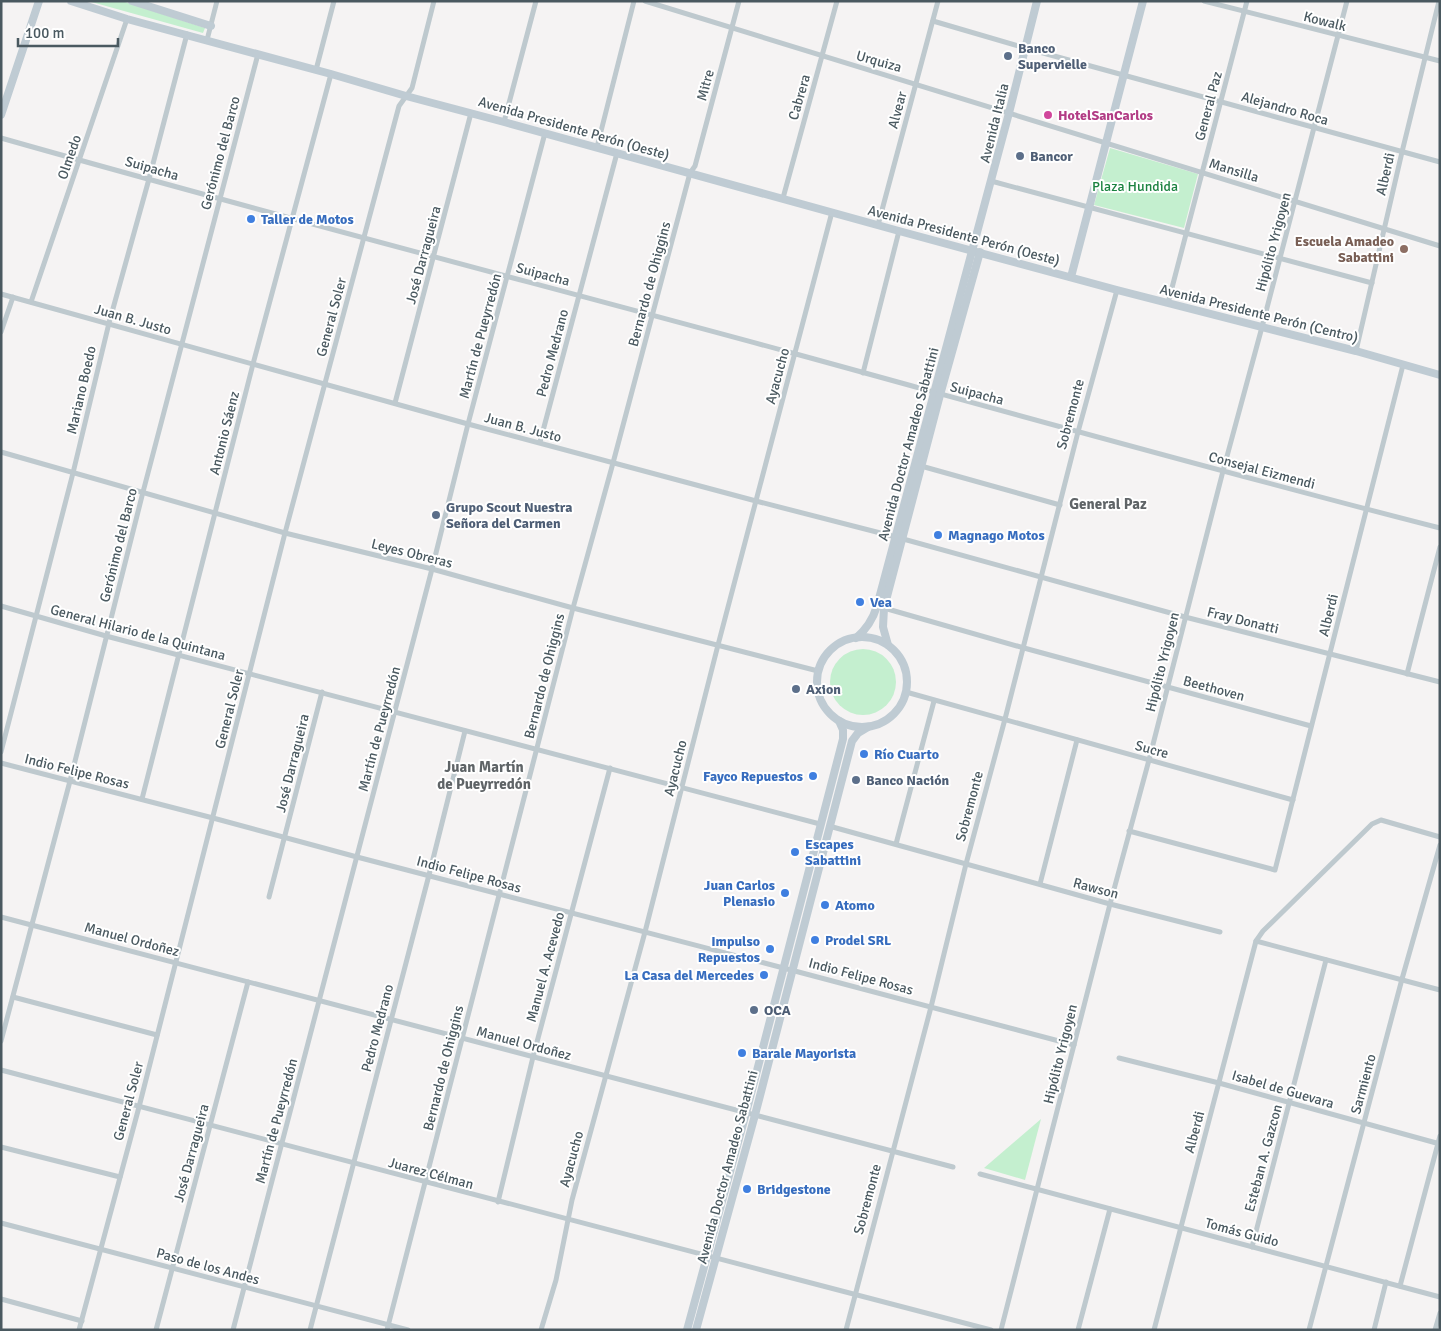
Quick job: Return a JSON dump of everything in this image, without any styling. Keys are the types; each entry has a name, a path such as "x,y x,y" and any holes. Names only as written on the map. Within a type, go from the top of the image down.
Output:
{"main road":[{"path":"1,115 4,100 39,1"},
{"name":"Avenida Presidente Perón (Oeste)","path":"71,1 127,19 1071,277"},
{"path":"132,1 210,26"},
{"name":"Avenida Italia","path":"976,251 991,180 1038,1"},
{"path":"1071,277 1143,1"},
{"name":"Avenida Doctor Amadeo Sabattini","path":"888,645 882,628 884,608 899,537 976,251"},
{"name":"Avenida Presidente Perón (Centro)","path":"1071,277 1356,351 1440,375"},
{"name":"Avenida Doctor Amadeo Sabattini","path":"856,638 865,631 874,615 921,466 937,394"},
{"path":"856,638 878,640 888,645 898,654 904,666 907,679 906,692 901,705 892,716 881,724 868,727 853,727 839,721 828,712 820,699 817,685 818,670 824,658 832,648 843,641 856,638"},
{"name":"Avenida Doctor Amadeo Sabattini","path":"687,1330 712,1256 755,1115 820,824 843,739 843,730 839,721"},
{"name":"Avenida Doctor Amadeo Sabattini","path":"696,1330 746,1113 852,741 858,733 868,727"}],"street":[{"path":"207,40 218,1"},
{"path":"316,70 334,1"},
{"name":"General Soler","path":"80,1330 176,963 285,533 400,106 412,88 434,1"},
{"path":"504,122 536,1"},
{"path":"597,147 634,1"},
{"name":"Urquiza","path":"645,1 1107,142"},
{"name":"Mitre","path":"690,173 695,166 739,1"},
{"name":"Cabrera","path":"783,198 837,1"},
{"name":"Alvear","path":"878,225 938,1"},
{"name":"Kowalk","path":"1204,1 1440,61"},
{"name":"General Paz","path":"1168,303 1246,1"},
{"name":"Hipólito Yrigoyen","path":"1001,1330 1222,471 1262,328 1347,1"},
{"name":"Alberdi","path":"1356,351 1439,1"},
{"name":"Olmedo","path":"31,302 127,19"},
{"name":"Alejandro Roca","path":"933,21 1440,162"},
{"name":"Mariano Boedo","path":"1,752 73,473 108,324 187,34"},
{"name":"Gerónimo del Barco","path":"1,1041 258,54"},
{"name":"Antonio Sáenz","path":"142,799 253,364 331,74"},
{"name":"José Darragueira","path":"395,403 472,113"},
{"name":"Martín de Pueyrredón","path":"233,1330 545,133"},
{"name":"Suipacha","path":"1,138 292,219 1078,432"},
{"name":"Mansilla","path":"1107,142 1440,246"},
{"name":"Pedro Medrano","path":"540,442 617,153"},
{"name":"Bernardo de Ohiggins","path":"388,1327 573,608 690,173"},
{"path":"991,180 1372,283"},
{"name":"Ayacucho","path":"541,1330 556,1280 572,1200 645,932 718,644 832,212"},
{"path":"863,373 899,231"},
{"name":"Sobremonte","path":"846,1330 931,1007 966,864 1024,648 1078,432 1117,290"},
{"name":"Juan B. Justo","path":"1,294 468,424 899,537 1041,577"},
{"path":"1,332 13,297"},
{"name":"Alberdi","path":"1129,831 1275,870 1403,365"},
{"name":"Consejal Eizmendi","path":"1078,432 1440,528"},
{"name":"Leyes Obreras","path":"1,452 285,533 432,569 573,608 818,670"},
{"path":"921,466 1060,504"},
{"path":"1407,674 1440,547"},
{"name":"Fray Donatti","path":"1041,577 1185,617 1440,682"},
{"name":"General Hilario de la Quintana","path":"1,606 106,636 820,824"},
{"name":"Beethoven","path":"884,608 1311,726"},
{"name":"José Darragueira","path":"269,897 322,692"},
{"path":"906,692 1005,719"},
{"path":"896,844 934,701"},
{"name":"Sucre","path":"1005,719 1293,800"},
{"name":"Pedro Medrano","path":"310,1330 465,731"},
{"path":"1040,884 1077,740"},
{"name":"Indio Felipe Rosas","path":"1,763 931,1007"},
{"name":"Manuel A. Acevedo","path":"498,1202 533,1057 610,768"},
{"path":"1440,837 1381,820 1372,824 1263,930 1256,940 1440,990"},
{"path":"829,826 966,864"},
{"name":"Sarmiento","path":"1309,1330 1402,979 1440,845"},
{"name":"Rawson","path":"966,864 1220,932"},
{"name":"Manuel Ordoñez","path":"1,917 953,1167"},
{"name":"Alberdi","path":"1154,1330 1256,940"},
{"name":"Esteban A. Gazcon","path":"1252,1247 1326,960"},
{"name":"José Darragueira","path":"156,1330 248,982"},
{"path":"13,997 157,1035"},
{"path":"931,1007 1074,1045"},
{"name":"Isabel de Guevara","path":"1119,1058 1219,1083 1439,1144"},
{"name":"Juarez Célman","path":"1,1070 425,1183 991,1330"},
{"path":"1400,1286 1440,1136"},
{"path":"1,1146 120,1177"},
{"path":"980,1174 1038,1189"},
{"name":"Tomás Guido","path":"1038,1189 1440,1297"},
{"path":"1078,1330 1110,1209"},
{"name":"Paso de los Andes","path":"1,1223 316,1306 388,1327 408,1330"},
{"path":"1374,1330 1386,1282"},
{"path":"1,1299 82,1321"},
{"path":"1435,1330 1440,1313"}],"green space":[{"path":"88,1 122,1 205,28 203,33"},
{"name":"Plaza Hundida","path":"1110,148 1198,174 1184,228 1094,205"},
{"path":"869,649 887,658 894,669 896,682 894,695 887,706 876,713 857,715 839,706 832,695 830,676 839,658 850,651"},
{"path":"1041,1119 1025,1180 984,1168"}],"place":[{"name":"Banco Supervielle","path":"1008,56"},
{"name":"HotelSanCarlos","path":"1048,115"},
{"name":"Bancor","path":"1020,156"},
{"name":"Taller de Motos","path":"251,219"},
{"name":"Escuela Amadeo Sabattini","path":"1404,249"},
{"name":"Grupo Scout Nuestra Señora del Carmen","path":"436,515"},
{"name":"Magnago Motos","path":"938,535"},
{"name":"Vea","path":"860,602"},
{"name":"Axion","path":"796,689"},
{"name":"Río Cuarto","path":"864,754"},
{"name":"Fayco Repuestos","path":"813,776"},
{"name":"Banco Nación","path":"856,780"},
{"name":"Escapes Sabattini","path":"795,852"},
{"name":"Juan Carlos Plenasio","path":"785,893"},
{"name":"Atomo","path":"825,905"},
{"name":"Prodel SRL","path":"815,940"},
{"name":"Impulso Repuestos","path":"770,949"},
{"name":"La Casa del Mercedes","path":"764,975"},
{"name":"OCA","path":"754,1010"},
{"name":"Barale Mayorista","path":"742,1053"},
{"name":"Bridgestone","path":"747,1189"}],"district":[{"name":"General Paz","path":"1108,504"},
{"name":"Juan Martín de Pueyrredón","path":"484,776"}]}
